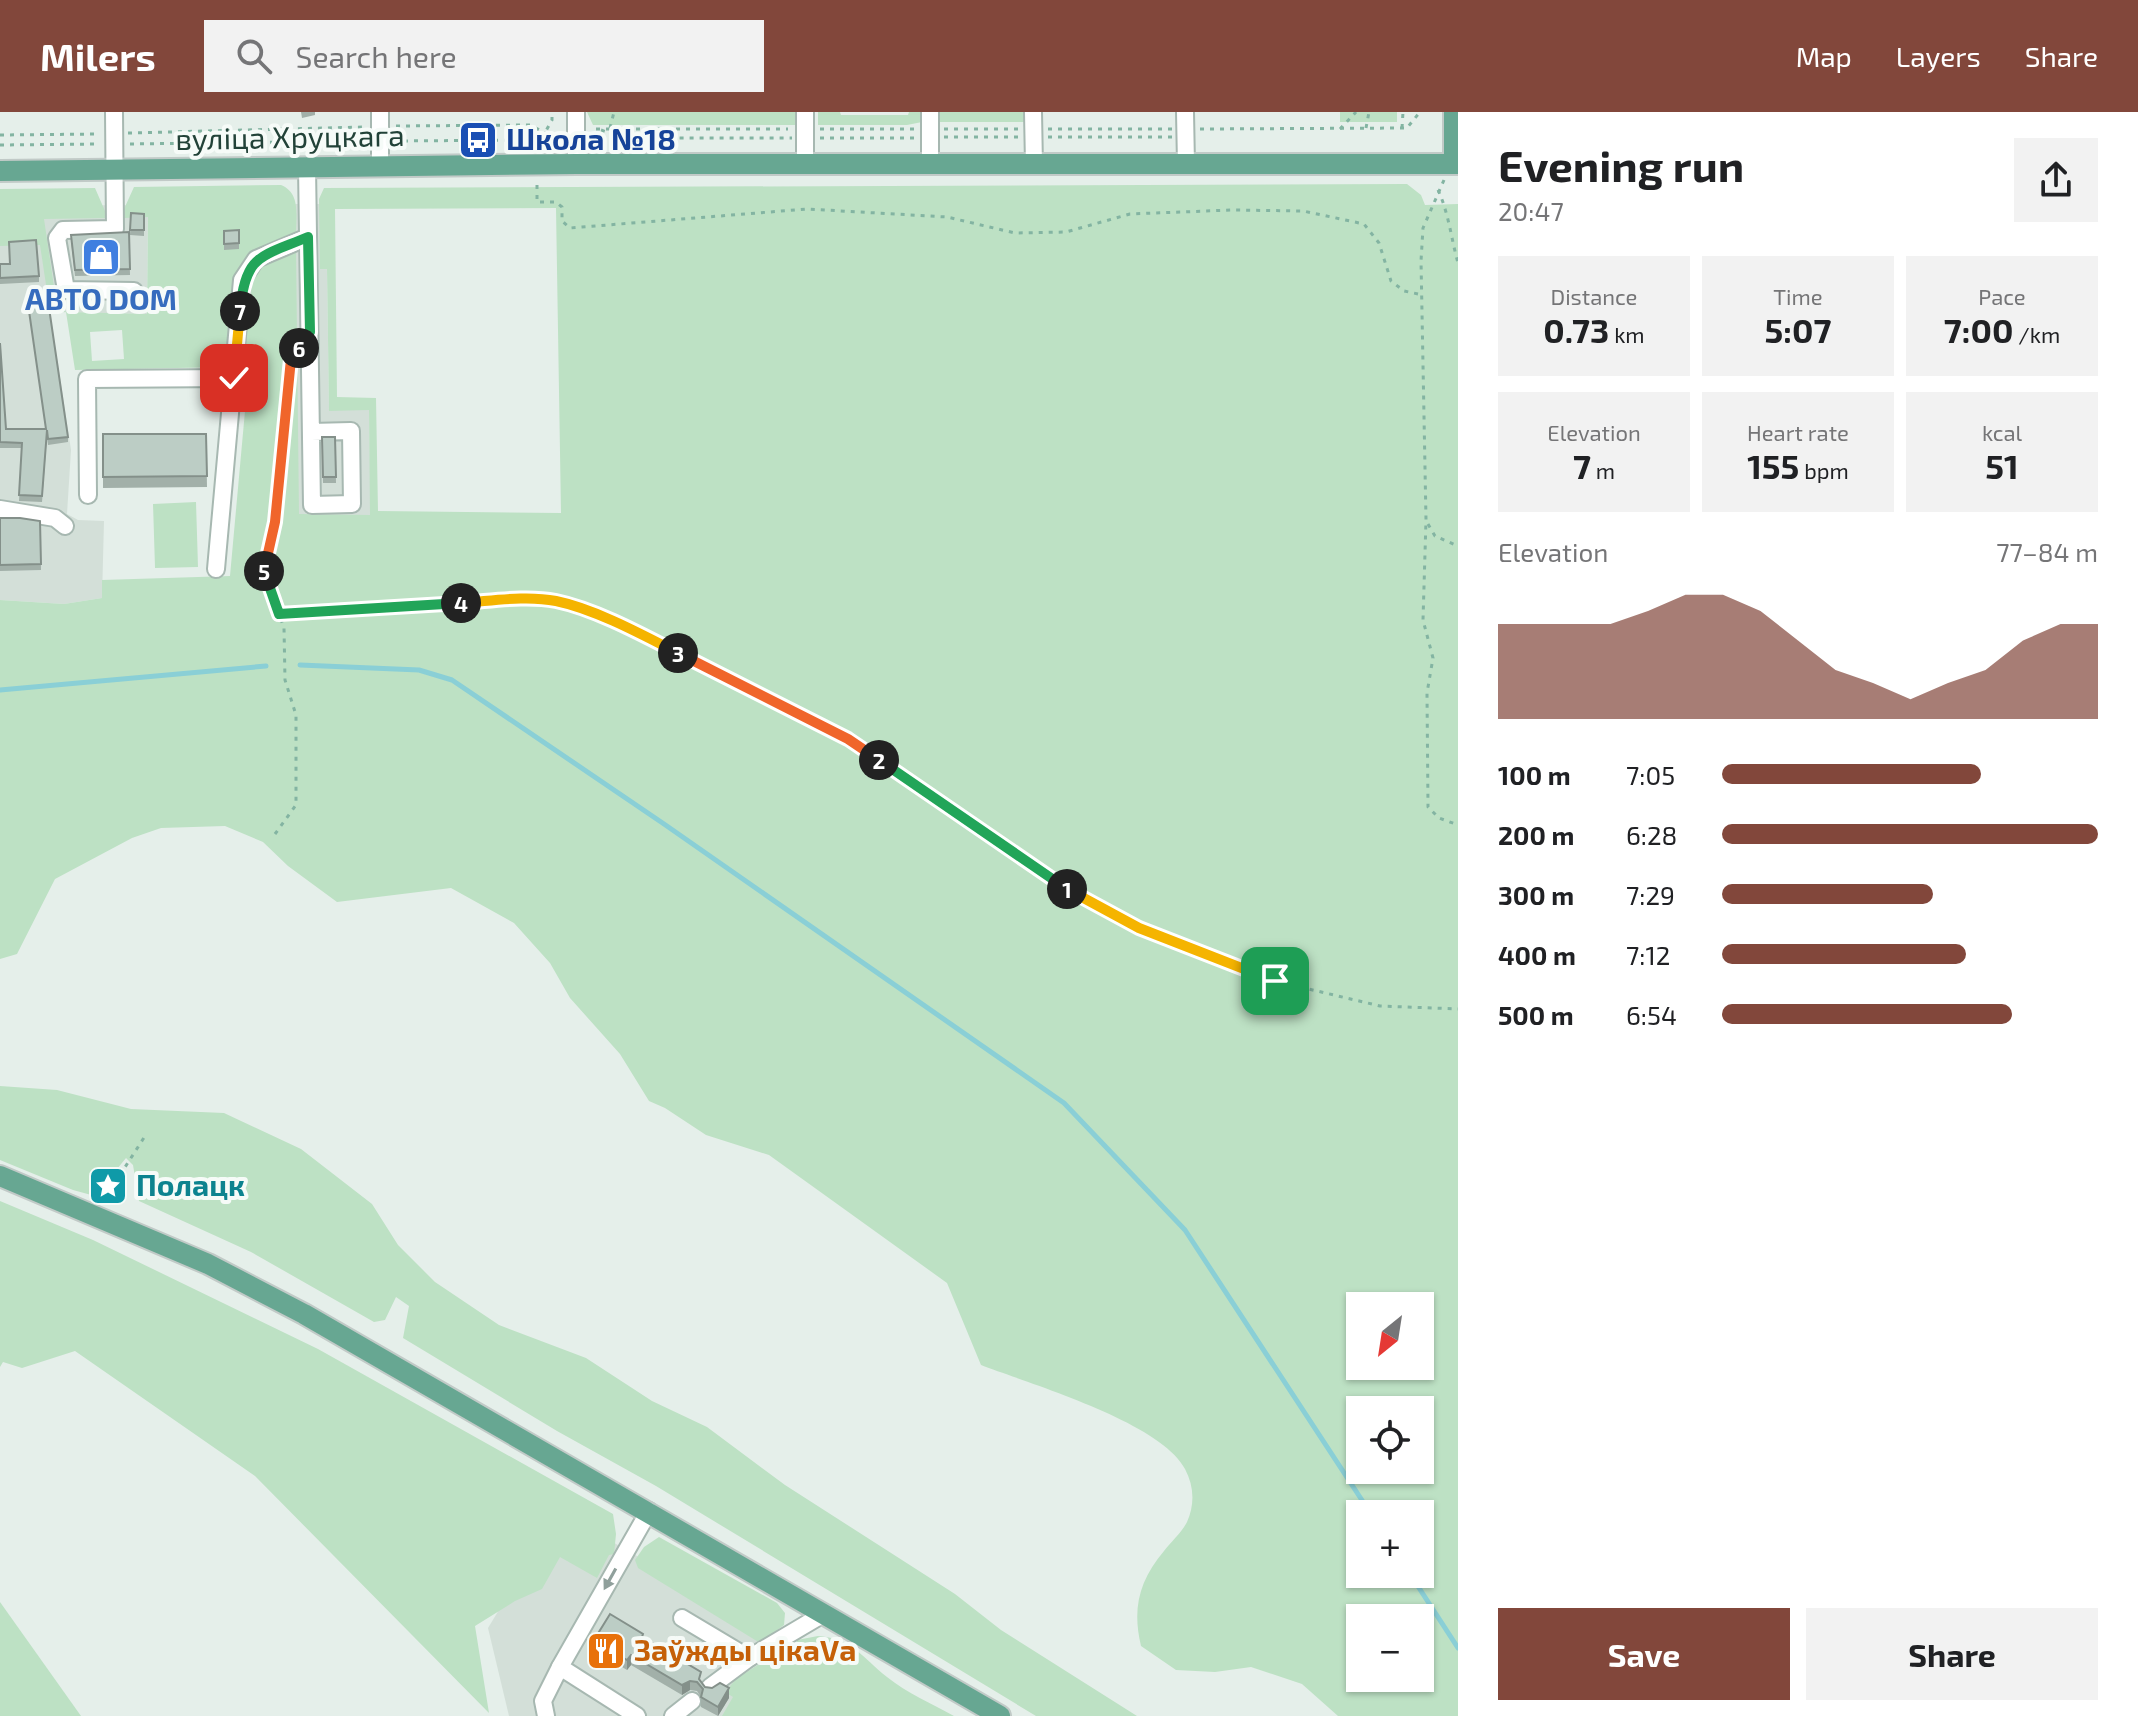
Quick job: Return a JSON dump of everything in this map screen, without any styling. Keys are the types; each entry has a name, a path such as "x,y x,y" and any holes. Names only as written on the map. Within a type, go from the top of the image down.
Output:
{"main road":[{"path":"1454,112 1457,163"},
{"name":"вуліца Хруцкага","path":"0,171 576,164 930,166 1457,163"},
{"path":"0,1176 208,1264 304,1314 1000,1716"}],"street":[{"path":"114,112 115,229 63,230 57,238 66,290 134,291"},
{"path":"576,112 576,164"},
{"path":"1185,120 1186,164"},
{"path":"805,126 805,165"},
{"path":"930,126 930,166"},
{"path":"1034,126 1034,165"},
{"path":"379,127 380,167"},
{"path":"307,167 312,505 352,504 351,431 311,432"},
{"path":"216,569 242,280 256,259 308,237"},
{"path":"88,495 87,379 234,378"},
{"path":"0,509 55,518 65,526"},
{"path":"546,1716 543,1701 560,1667 649,1511"},
{"path":"710,1687 749,1658 825,1613"},
{"path":"682,1618 749,1658"},
{"path":"560,1667 637,1716"},
{"path":"673,1716 692,1701"}],"path":[{"path":"537,147 552,120 552,112"},
{"path":"610,129 614,112"},
{"path":"1340,129 1356,112"},
{"path":"1366,129 1369,112"},
{"path":"1402,129 1403,112"},
{"path":"1185,120 1171,137 1034,126 930,126 805,126 623,138 596,129 805,126 930,126 1034,126 1185,120 1340,129 1402,129 1407,128 1420,112"},
{"path":"0,145 379,127 530,125 557,139"},
{"path":"0,135 114,139 379,127 532,140 545,133"},
{"path":"1457,163 1438,189 1423,228 1421,317 1426,520 1423,620 1433,658 1427,693 1428,807 1439,818 1458,825"},
{"path":"537,185 537,202 556,202 562,207 562,221 570,228 807,209 947,217 1015,233 1066,232 1130,214 1303,211 1364,224 1379,243 1391,281 1404,291 1423,295"},
{"path":"1438,189 1448,212 1458,263"},
{"path":"275,834 296,805 296,715 285,680 284,628 263,569 275,522 291,359 310,332"},
{"path":"1426,520 1435,536 1458,546"},
{"path":"279,614 529,599 557,601 633,629 702,667 848,739 1062,886 1139,928 1275,981 1380,1006 1458,1009"},
{"path":"107,1219 120,1175 147,1133"}],"shaded area":[{"path":"295,204 326,204 329,410 369,410 371,515 295,516"},
{"path":"148,205 147,314 50,312 71,450 67,514 78,520 104,521 102,598 64,604 0,600 0,206"},
{"path":"559,1511 803,1652 748,1716 509,1716 488,1628"}],"green space":[{"path":"587,112 796,112 796,125 593,125"},
{"path":"818,112 908,115 909,112 921,112 922,122 907,125 818,125"},
{"path":"937,112 1024,112 1024,122 937,122"},
{"path":"1340,112 1397,112 1397,122 1340,122"},
{"path":"1407,184 1421,195 1425,205 1458,204 1458,1716 1338,1716 1302,1684 1251,1667 1215,1672 1176,1670 1141,1646 1137,1619 1143,1584 1155,1562 1185,1526 1191,1509 1192,1488 1188,1475 1171,1452 1123,1420 981,1365 947,1283 769,1155 706,1135 649,1101 620,1054 570,998 550,963 514,923 451,888 337,902 288,866 263,842 225,826 161,828 132,838 55,879 17,954 0,959 0,600 64,604 102,598 102,580 230,576 249,367 242,367 249,283 261,264 296,249 299,514 370,515 369,410 329,411 327,269 320,269 319,199 324,188","holes":["556,208 561,513 378,511 376,398 337,397 335,209"]},
{"path":"281,185 292,194 296,206 296,234 251,253 228,367 75,370 66,312 147,314 148,217 124,218 124,209 134,187","holes":["122,330 124,359 92,361 90,332"]},
{"path":"95,188 108,218 44,219 56,300 66,312 50,311 40,245 0,246 0,189"},
{"path":"196,502 198,567 155,568 153,504"},
{"path":"0,1086 57,1090 131,1109 224,1113 301,1149 372,1204 398,1245 435,1282 499,1325 586,1358 652,1401 707,1427 785,1485 955,1594 1001,1630 1137,1716 1036,1716 656,1486 557,1431 403,1338 409,1306 396,1297 385,1320 374,1322 251,1252 139,1201 133,1165 126,1158 95,1196 0,1160"},
{"path":"0,1201 93,1240 318,1349 613,1514 616,1534 614,1554 609,1555 597,1578 560,1557 542,1589 515,1601 475,1626 489,1713 255,1476 75,1351 22,1368 3,1362 0,1367"},
{"path":"659,1537 777,1603 785,1613 784,1625 760,1643 638,1568 635,1560 644,1547"},
{"path":"0,1602 81,1716 0,1716"},
{"path":"818,1636 849,1645 895,1683 954,1716 722,1716 733,1697 725,1692 736,1679 772,1656 777,1661 796,1649 797,1640"}],"building":[{"path":"131,213 144,214 144,230 130,230"},
{"path":"239,230 239,243 224,244 224,231"},
{"name":"АВТО DOM","path":"129,232 130,269 75,270 71,235"},
{"path":"36,240 39,276 0,278 0,264 10,264 9,242"},
{"path":"48,301 68,437 48,439 47,430 42,496 19,495 22,443 0,442 0,343 6,429 46,429 28,304"},
{"path":"103,434 206,434 207,476 103,477"},
{"path":"322,437 335,437 336,477 323,477"},
{"path":"0,518 40,521 41,564 0,565"},
{"path":"610,1614 701,1672 699,1679 705,1687 712,1688 720,1683 729,1688 718,1707 701,1697 703,1689 697,1682 682,1685 631,1655 627,1660 594,1640"}],"waterway":[{"path":"300,665 419,670 452,680 1064,1103 1185,1230 1362,1500"},
{"path":"0,690 266,666"},
{"path":"1419,1588 1458,1648"}],"place":[{"name":"Школа №18","path":"478,140"},
{"name":"АВТО DOM","path":"101,257"},
{"name":"Полацк","path":"108,1186"},
{"name":"Заўжды цікаVа","path":"606,1651"}],"route":[{"path":"234,378 242,280 256,259 308,237 310,332 291,359 275,522 263,569 279,614 529,599 557,601 633,629 702,667 848,739 1062,886 1139,928 1275,981"}]}
